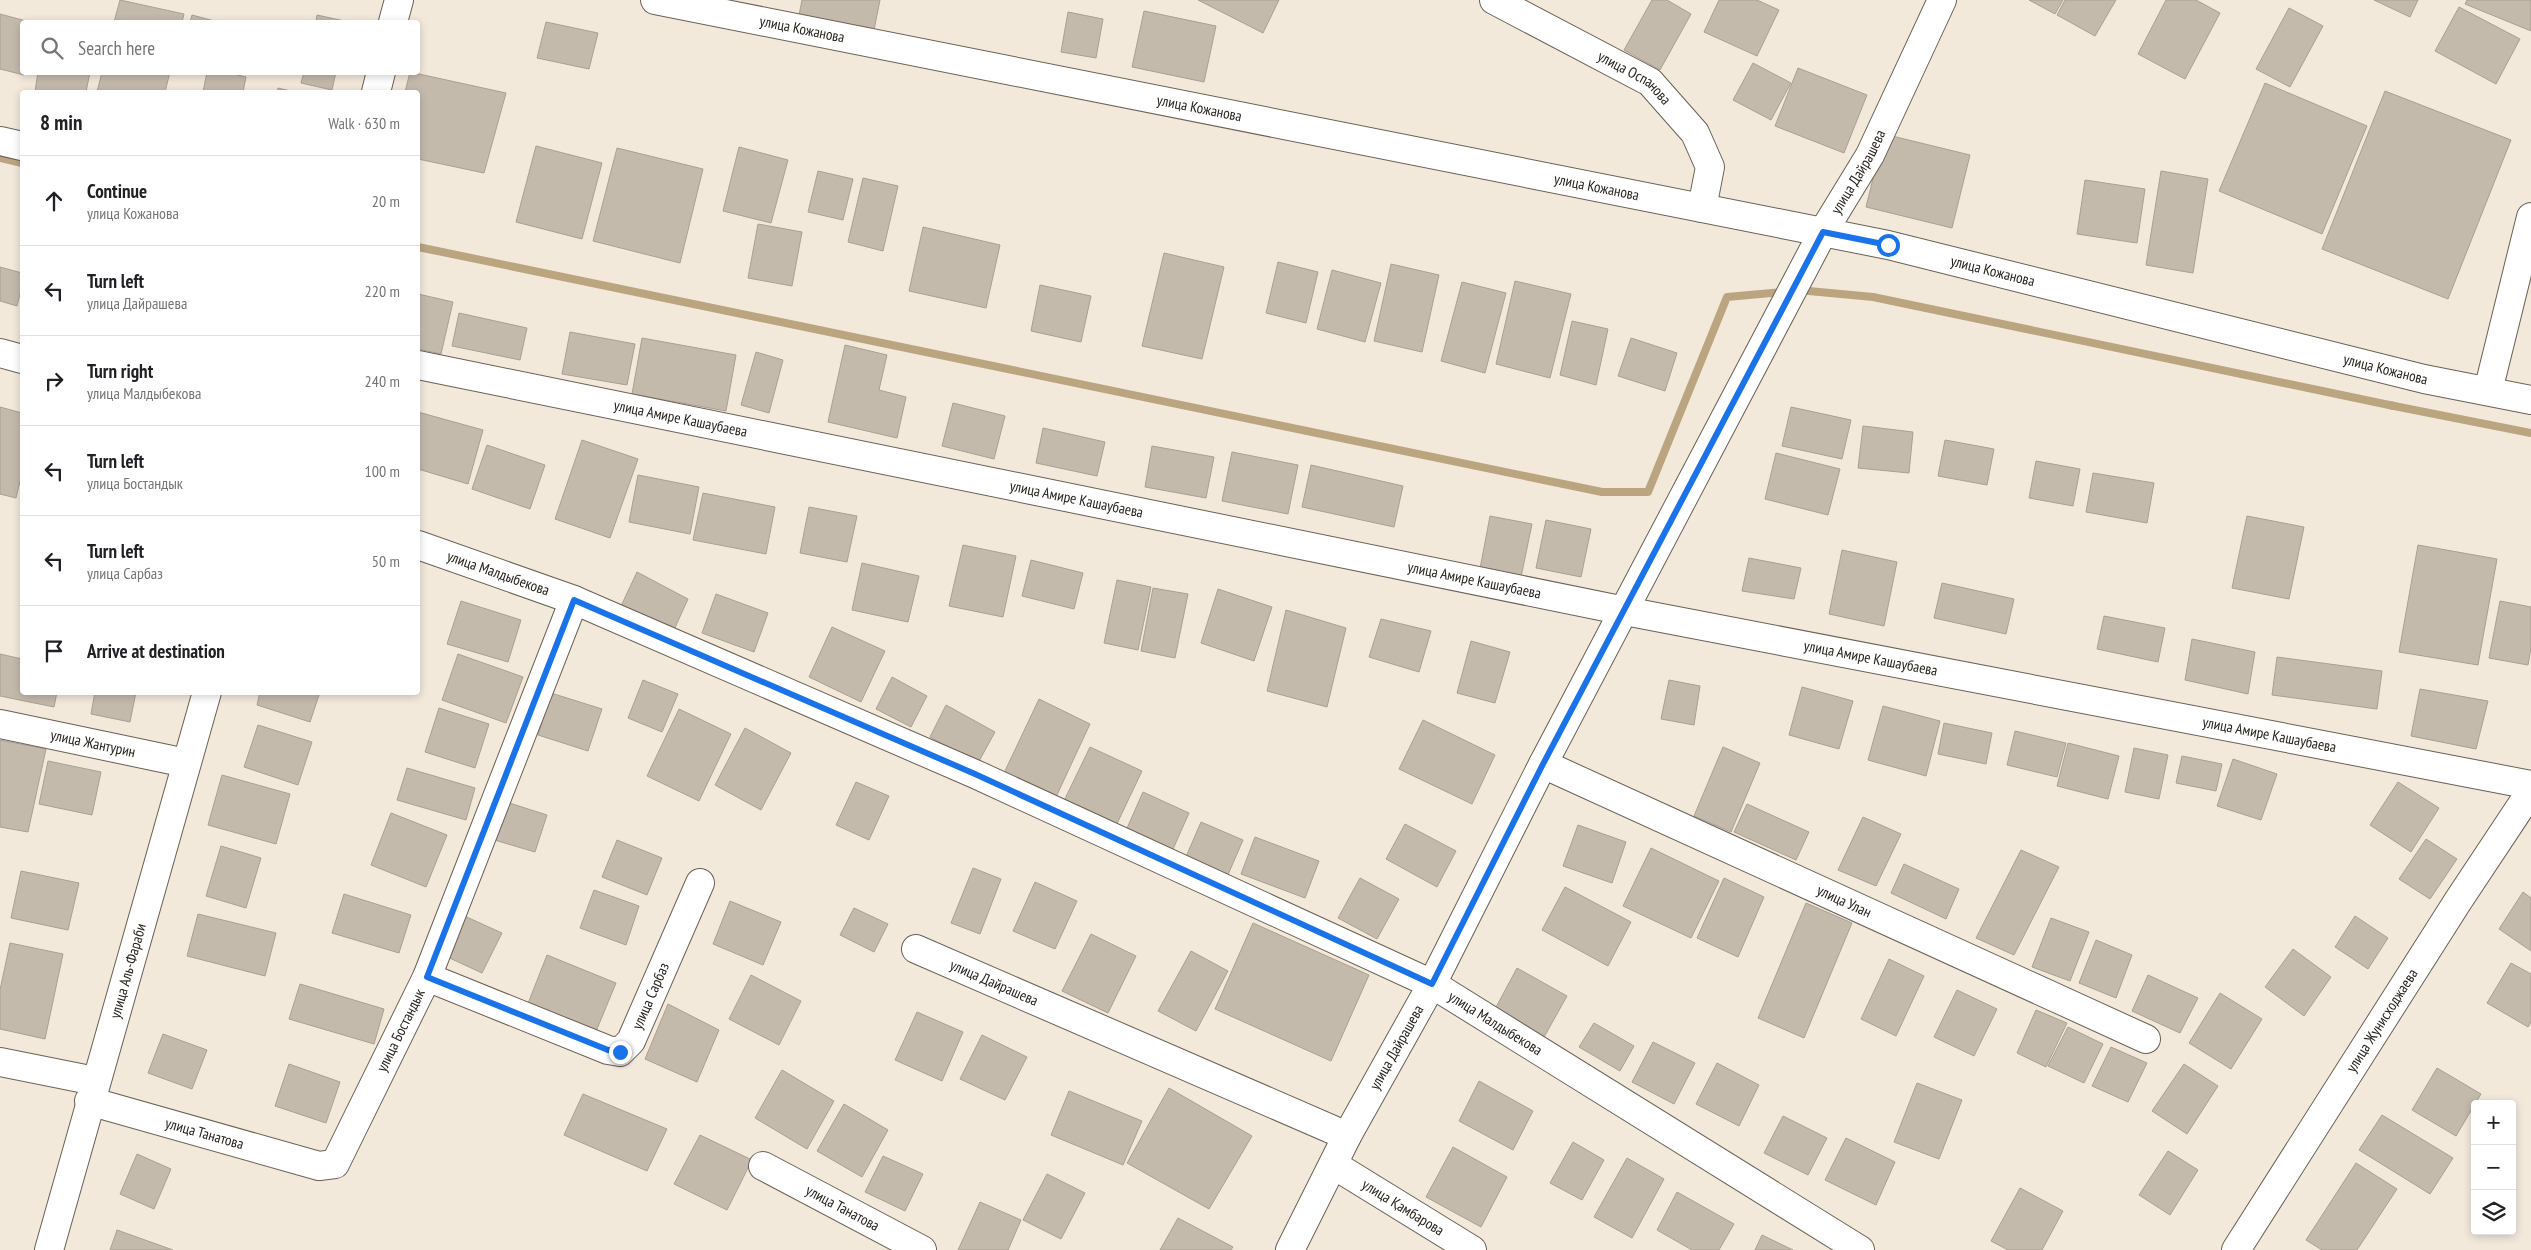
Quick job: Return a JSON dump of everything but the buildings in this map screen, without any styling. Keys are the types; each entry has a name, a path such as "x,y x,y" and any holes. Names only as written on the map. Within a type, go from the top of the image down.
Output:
{"street":[{"path":"394,20 399,0"},
{"name":"улица Кожанова","path":"656,0 1888,245 2424,379 2531,400"},
{"name":"улица Оспанова","path":"1494,0 1650,82 1695,133 1710,167 1702,208"},
{"name":"улица Дайрашева","path":"1290,1250 1347,1136 1432,984 1543,764 1823,232 1870,155 1942,0"},
{"path":"376,90 380,75"},
{"path":"0,141 20,146"},
{"path":"2488,391 2531,216"},
{"path":"0,353 20,358"},
{"name":"улица Амире Кашаубаева","path":"420,365 1625,611 2531,785"},
{"name":"улица Малдыбекова","path":"420,546 574,600 975,774 1432,984 1860,1250"},
{"name":"улица Бостандык","path":"319,1166 335,1164 427,977 574,600"},
{"name":"улица Аль-Фараби","path":"48,1250 206,695"},
{"name":"улица Жантурин","path":"0,724 186,762"},
{"name":"улица Улан","path":"1543,764 2146,1039"},
{"name":"улица Жунисходжаева","path":"2236,1250 2458,901 2531,791"},
{"name":"улица Сарбаз","path":"427,977 608,1050 620,1052 631,1041 700,883"},
{"name":"улица Дайрашева","path":"916,949 1347,1136"},
{"name":"улица Танатова","path":"0,1062 319,1166"},
{"name":"улица Қамбарова","path":"1334,1165 1472,1250"},
{"name":"улица Танатова","path":"763,1166 922,1250"}],"waterway":[{"path":"0,158 20,163"},
{"path":"420,247 1602,492 1648,492 1727,297 1784,292"},
{"path":"1798,290 1873,297 2394,406"},
{"path":"2389,405 2531,433"}],"route":[{"path":"620,1052 608,1050 427,977 574,600 975,774 1432,984 1543,764 1823,232 1888,245"}]}
